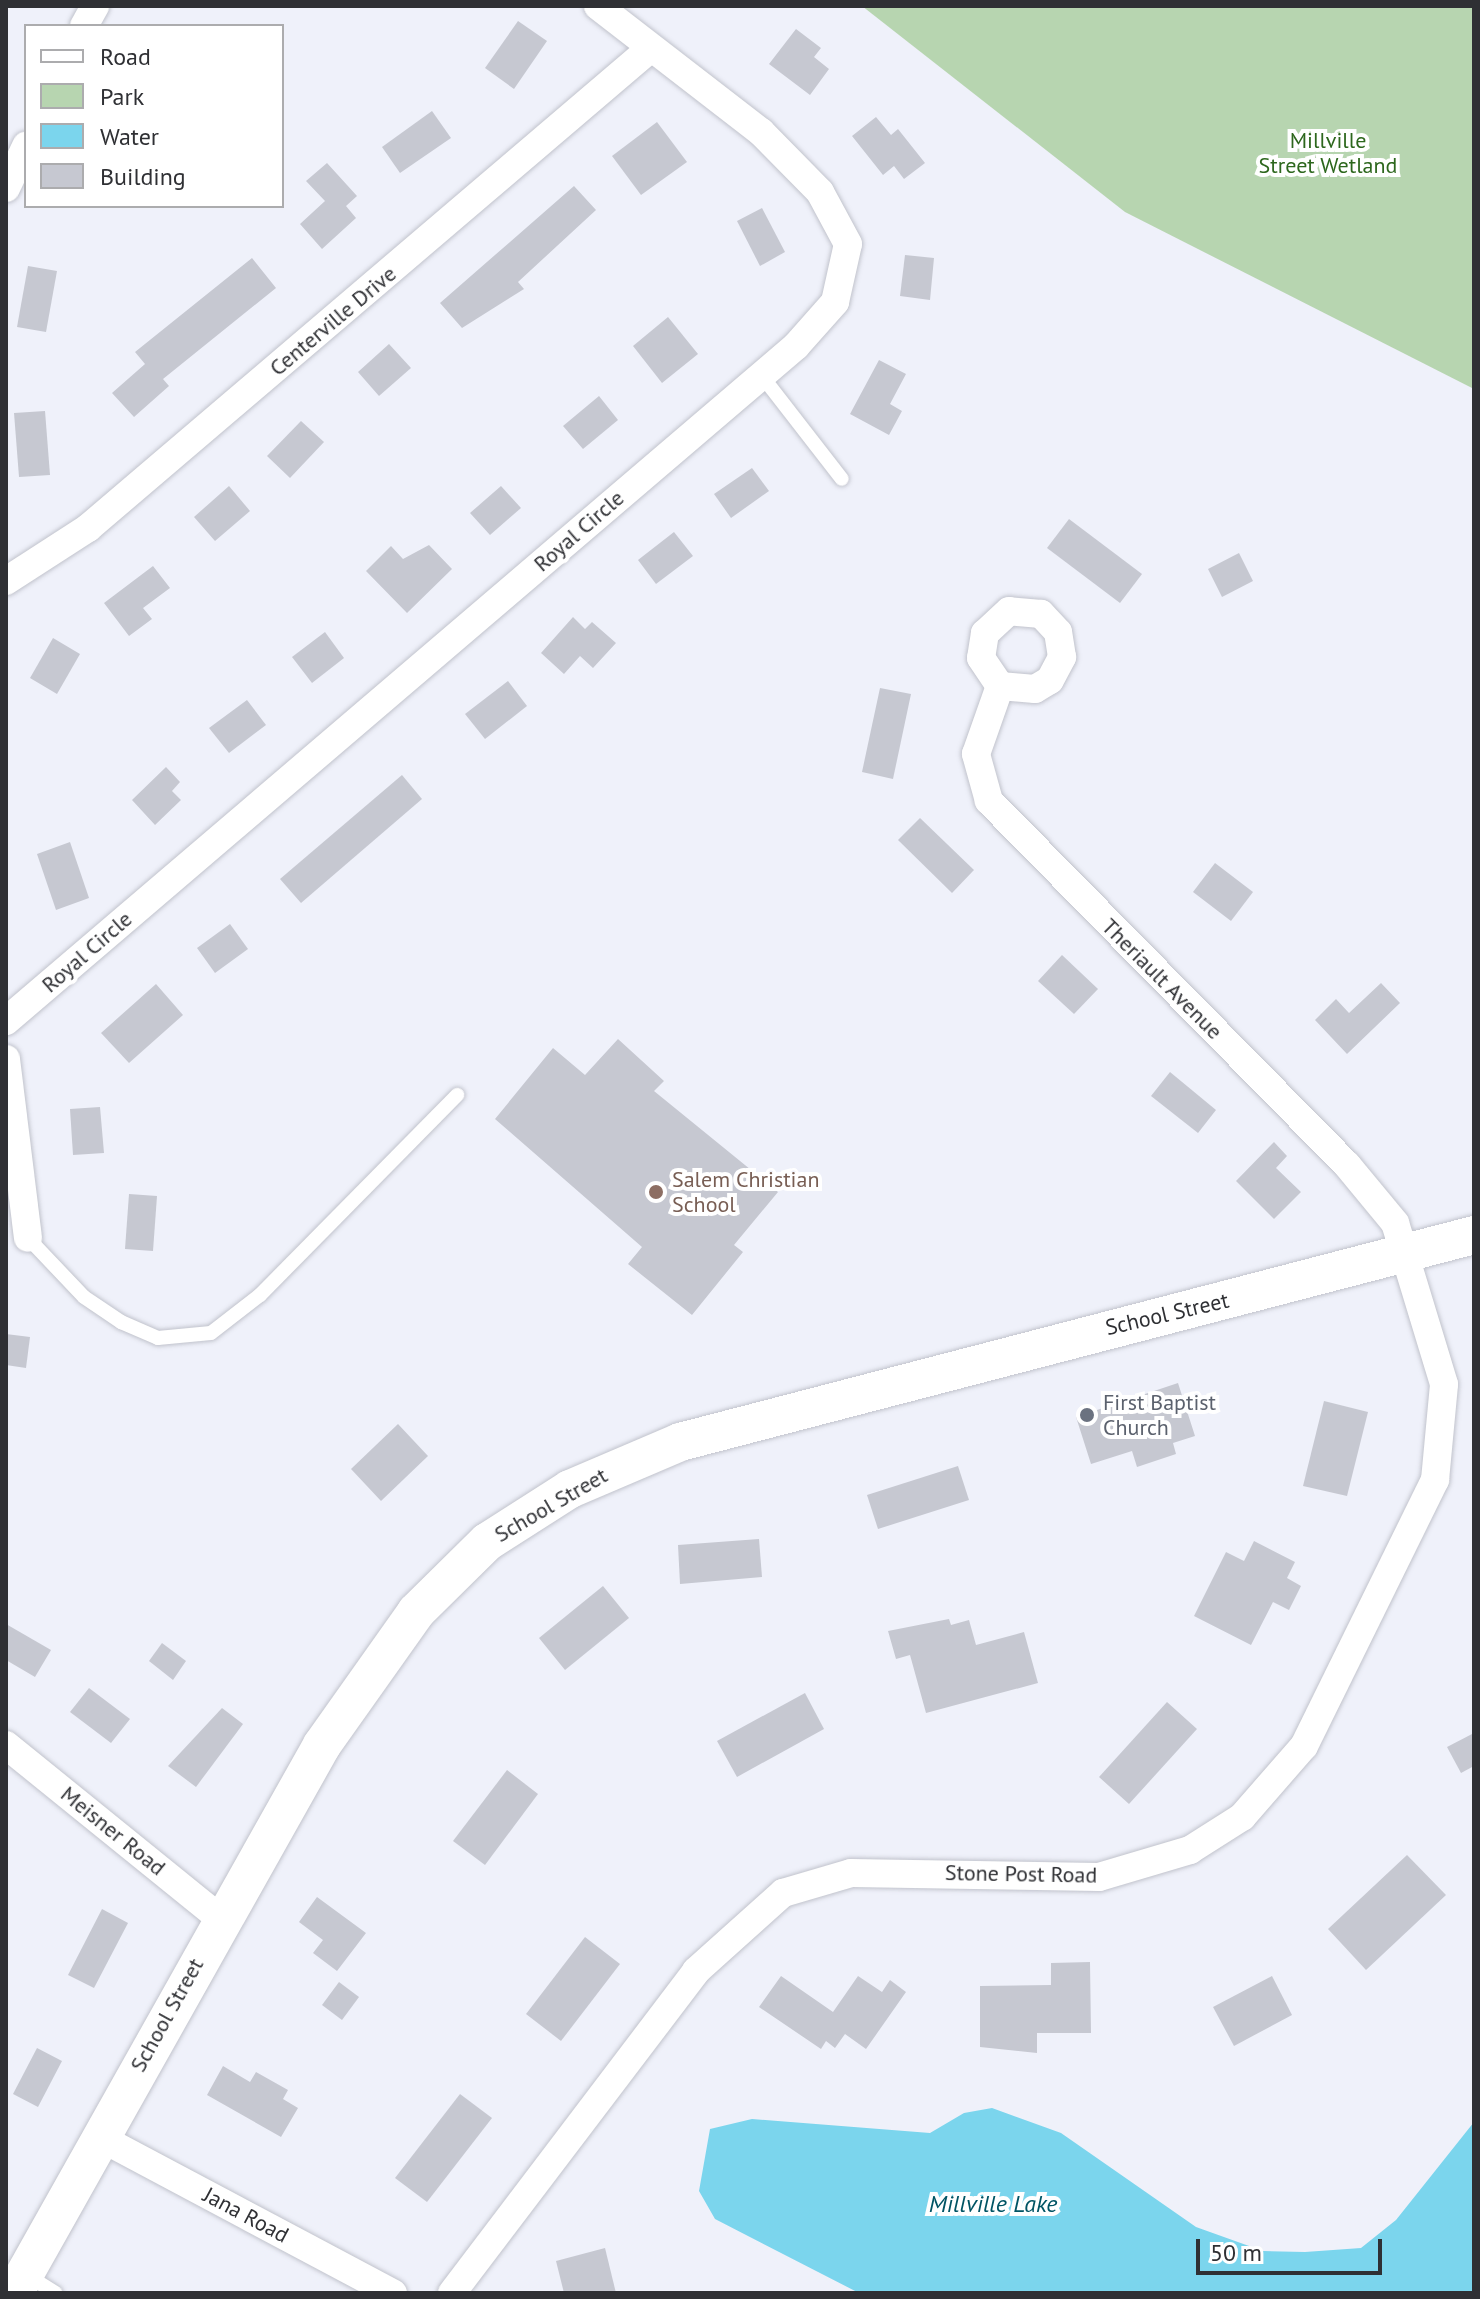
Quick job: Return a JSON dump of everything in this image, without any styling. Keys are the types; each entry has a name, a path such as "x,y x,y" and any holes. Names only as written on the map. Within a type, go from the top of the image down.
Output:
{"street":[{"path":"85,24 95,6"},
{"name":"Royal Circle","path":"6,1021 762,376 835,302 848,244 801,169 598,6"},
{"name":"Centerville Drive","path":"6,581 88,528 651,48"},
{"path":"6,188 24,150"},
{"name":"Theriault Avenue","path":"1000,686 976,754 983,790 997,812 1347,1165 1395,1223 1407,1253"},
{"path":"6,1059 28,1238"},
{"name":"School Street","path":"31,2287 99,2137 220,1918 322,1745 416,1612 487,1542 570,1489 747,1423 1474,1235"},
{"name":"Stone Post Road","path":"452,2293 696,1971 783,1893 851,1873 1065,1879 1128,1872 1190,1850 1264,1797 1327,1705 1435,1480 1444,1384 1407,1253"},
{"name":"Meisner Road","path":"6,1745 220,1918"},
{"name":"Jana Road","path":"99,2137 393,2293"}],"lane":[{"path":"762,376 842,479"},
{"path":"28,1238 84,1297 121,1322 158,1338 211,1333 260,1295 457,1095"}],"green space":[{"name":"Millville Street Wetland","path":"862,6 1474,6 1474,389 1125,212"}],"water":[{"name":"Millville Lake","path":"992,2108 1061,2133 1196,2227 1263,2251 1361,2248 1396,2220 1474,2122 1474,2293 859,2293 715,2219 699,2191 710,2129 752,2119 930,2133 964,2113"}],"building":[{"path":"518,21 547,41 514,89 485,68"},
{"path":"796,29 821,48 814,57 829,69 810,95 769,64"},
{"path":"432,111 451,138 400,173 382,147"},
{"path":"876,117 891,135 898,129 925,163 904,179 894,166 883,175 852,136"},
{"path":"657,122 687,162 641,195 612,156"},
{"path":"327,163 357,196 346,206 356,218 322,249 300,224 325,201 306,181"},
{"path":"574,186 596,210 518,282 524,289 462,328 440,303"},
{"path":"762,208 785,252 760,266 737,221"},
{"path":"905,255 934,258 930,300 900,296"},
{"path":"252,258 276,288 163,379 169,386 134,417 112,393 145,364 135,352"},
{"path":"28,266 57,271 46,332 17,327"},
{"path":"668,317 698,354 662,383 633,346"},
{"path":"389,344 411,368 379,396 358,372"},
{"path":"879,360 906,374 890,404 902,411 889,435 850,414"},
{"path":"599,396 618,420 583,449 563,426"},
{"path":"45,411 50,475 19,477 14,413"},
{"path":"301,421 324,442 290,478 267,456"},
{"path":"752,468 769,491 731,518 714,494"},
{"path":"229,486 250,511 215,541 194,517"},
{"path":"501,486 521,508 490,535 470,513"},
{"path":"1069,519 1142,574 1120,603 1047,548"},
{"path":"674,532 693,556 656,584 638,560"},
{"path":"429,545 452,569 407,613 366,571 391,546 403,559"},
{"path":"1239,553 1253,581 1222,597 1208,569"},
{"path":"153,566 170,588 143,608 152,619 129,636 104,603"},
{"path":"573,617 585,629 592,622 616,643 593,668 580,656 564,674 541,653"},
{"path":"325,632 344,658 312,683 292,657"},
{"path":"53,638 80,654 57,694 30,678"},
{"path":"508,681 527,706 485,739 465,714"},
{"path":"880,688 911,694 893,779 862,772"},
{"path":"247,700 266,725 229,753 209,728"},
{"path":"166,767 180,782 172,791 181,800 155,825 132,800"},
{"path":"402,775 422,799 301,903 280,879"},
{"path":"920,818 974,870 952,893 898,840"},
{"path":"70,842 89,898 56,910 37,854"},
{"path":"1215,863 1253,892 1231,921 1193,892"},
{"path":"230,924 248,949 215,973 197,948"},
{"path":"1062,955 1098,989 1074,1014 1038,981"},
{"path":"1381,983 1400,1003 1347,1054 1315,1020 1336,999 1349,1013"},
{"path":"156,984 183,1015 129,1063 101,1033"},
{"path":"618,1039 664,1081 654,1091 778,1192 734,1245 743,1252 692,1315 628,1264 642,1247 495,1119 553,1048 585,1075"},
{"path":"1170,1072 1216,1110 1198,1133 1151,1096"},
{"path":"100,1107 104,1153 73,1155 70,1109"},
{"path":"1274,1142 1287,1156 1276,1168 1301,1192 1274,1219 1236,1181"},
{"path":"129,1194 157,1196 153,1251 125,1249"},
{"path":"6,1334 30,1337 26,1368 6,1365"},
{"path":"1178,1383 1195,1436 1173,1443 1176,1454 1137,1467 1132,1451 1091,1464 1076,1417"},
{"path":"1324,1401 1368,1412 1347,1496 1303,1486"},
{"path":"398,1424 428,1456 381,1501 351,1469"},
{"path":"958,1466 969,1500 878,1529 867,1495"},
{"path":"759,1539 762,1577 680,1584 678,1545"},
{"path":"1254,1541 1295,1562 1287,1578 1301,1586 1289,1610 1273,1602 1251,1645 1194,1616 1226,1552 1244,1561"},
{"path":"603,1586 629,1618 565,1670 539,1638"},
{"path":"949,1619 951,1625 969,1620 976,1645 1024,1632 1038,1683 926,1713 910,1655 896,1659 888,1631"},
{"path":"6,1624 51,1650 35,1677 6,1660"},
{"path":"162,1643 186,1661 173,1680 149,1661"},
{"path":"89,1688 130,1719 111,1743 70,1712"},
{"path":"805,1693 824,1729 737,1777 717,1741"},
{"path":"1167,1702 1197,1729 1129,1804 1099,1777"},
{"path":"222,1708 243,1724 196,1787 168,1766"},
{"path":"1474,1733 1474,1766 1461,1773 1447,1747"},
{"path":"507,1770 538,1794 485,1865 453,1841"},
{"path":"1407,1855 1446,1895 1366,1970 1328,1929"},
{"path":"317,1897 366,1933 337,1971 313,1953 323,1940 299,1922"},
{"path":"102,1909 128,1923 94,1988 68,1975"},
{"path":"585,1937 620,1964 561,2041 526,2014"},
{"path":"1090,1962 1091,2033 1037,2033 1037,2053 980,2047 980,1986 1051,1985 1051,1963"},
{"path":"781,1976 833,2012 858,1976 882,1992 890,1980 906,1992 866,2049 845,2034 835,2048 826,2041 821,2049 759,2007"},
{"path":"1272,1976 1292,2015 1234,2046 1213,2007"},
{"path":"339,1982 359,1997 342,2020 322,2005"},
{"path":"37,2048 62,2061 38,2107 13,2094"},
{"path":"223,2066 250,2082 256,2072 288,2090 283,2099 298,2108 281,2137 207,2095"},
{"path":"460,2094 492,2118 427,2202 395,2178"},
{"path":"605,2248 616,2293 564,2293 556,2261"}],"place":[{"name":"Salem Christian School","path":"656,1192"},
{"name":"First Baptist Church","path":"1087,1415"}]}
